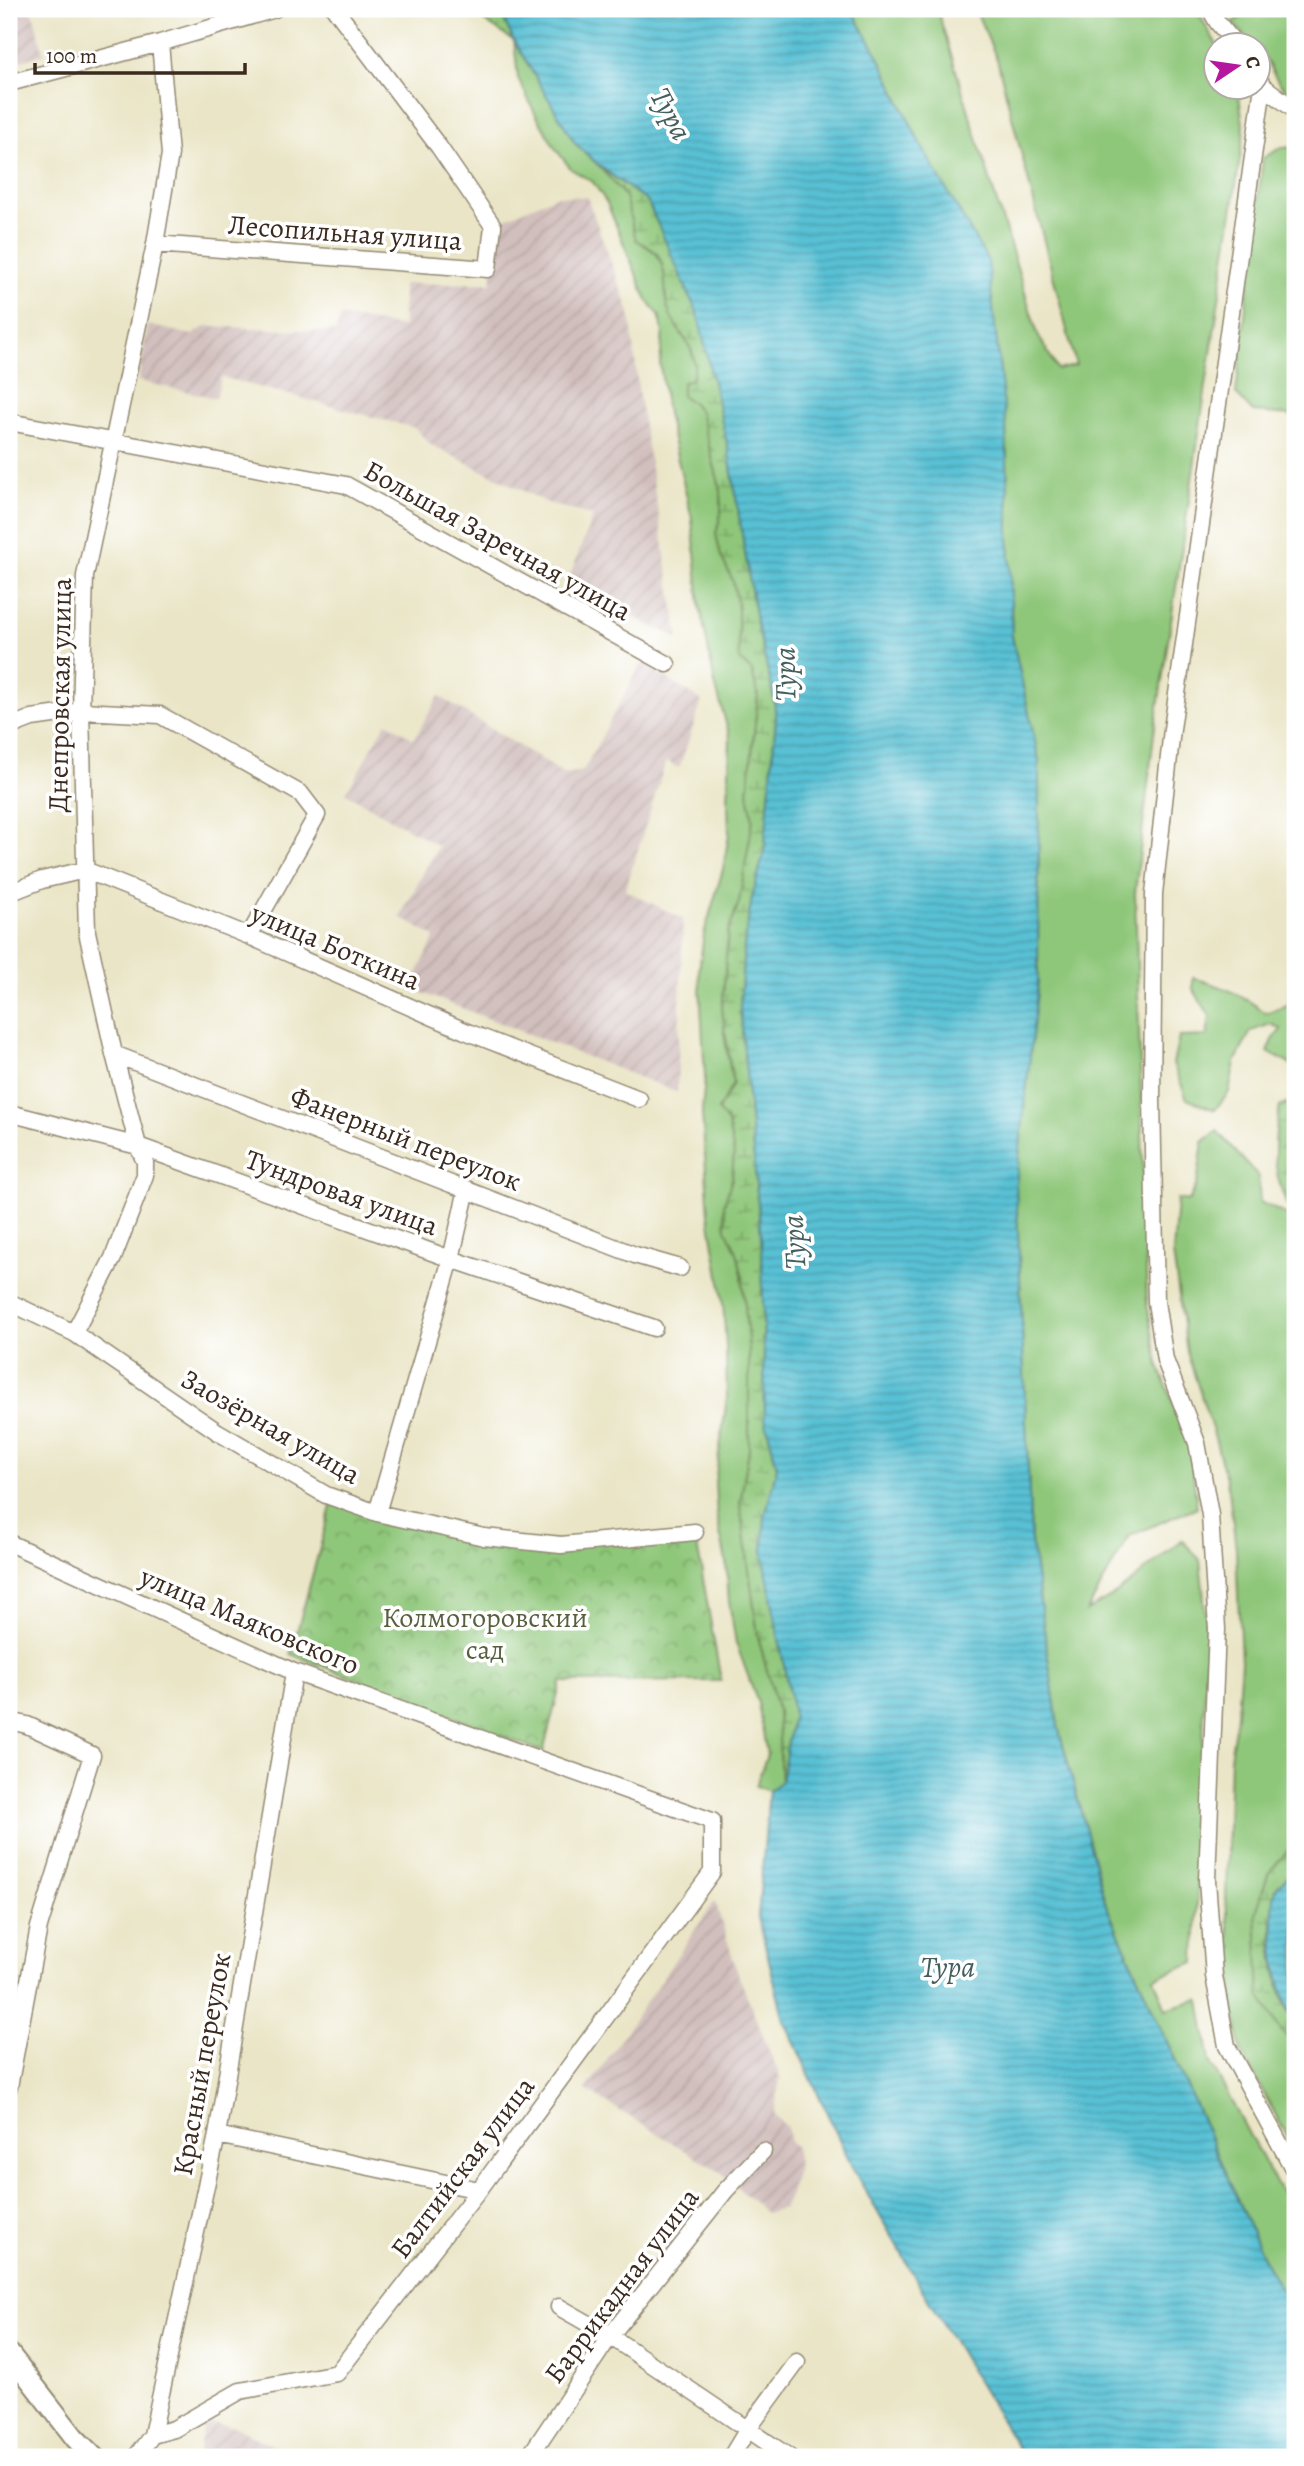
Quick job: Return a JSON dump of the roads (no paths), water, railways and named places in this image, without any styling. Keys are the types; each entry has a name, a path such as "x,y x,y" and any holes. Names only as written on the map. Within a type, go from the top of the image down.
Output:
{"street":[{"path":"9,83 275,9"},
{"name":"Лесопильная улица","path":"155,244 488,269 493,226 439,147 335,9"},
{"path":"1210,9 1225,32"},
{"name":"Днепровская улица","path":"74,1333 113,1258 145,1175 145,1162 138,1146 114,1054 87,932 81,711 85,576 155,244 170,154 160,43"},
{"path":"1272,91 1295,110"},
{"path":"1258,102 1170,743 1154,894 1152,1098 1156,1303 1165,1360 1197,1443 1210,1515 1217,1629 1207,1880 1214,1976 1227,2046 1295,2172"},
{"name":"Большая Заречная улица","path":"9,422 346,485 667,664"},
{"path":"9,727 32,718 81,711 160,715 301,794 317,815 249,936"},
{"path":"9,893 42,880 85,870"},
{"name":"улица Боткина","path":"85,870 249,936 465,1031 639,1100"},
{"name":"Фанерный переулок","path":"114,1054 635,1255 680,1268"},
{"name":"Тундровая улица","path":"9,1113 138,1146 451,1259 654,1328"},
{"path":"377,1513 451,1259 467,1189"},
{"name":"Заозёрная улица","path":"9,1301 74,1333 218,1432 327,1495 377,1513 484,1537 561,1545 695,1532"},
{"name":"улица Маяковского","path":"9,1543 294,1672 712,1822"},
{"name":"Красный переулок","path":"136,2457 152,2435 218,2135 294,1672"},
{"path":"9,1721 27,1725 92,1755 39,1927 9,2087"},
{"name":"Балтийская улица","path":"152,2435 174,2429 240,2391 337,2373 479,2190 712,1872 712,1822"},
{"path":"218,2135 479,2190"},
{"name":"Баррикадная улица","path":"529,2457 610,2336 725,2190 762,2151"},
{"path":"559,2307 610,2336 789,2457"},
{"path":"9,2353 75,2438 94,2457"},
{"path":"731,2457 797,2362"}],"water":[{"name":"Тура","path":"499,9 851,9 879,57 919,142 988,261 1006,425 1012,636 1039,760 1038,982 1016,1184 1031,1540 1058,1726 1106,1905 1267,2266 1295,2312 1295,2457 1023,2457 853,2169 784,2020 758,1917 769,1791 781,1782 793,1714 763,1553 765,1517 777,1467 765,1418 762,1248 740,1007 744,946 752,897 764,853 776,719 774,697 756,620 728,448 698,315 648,202 601,167 575,143 514,41"},
{"path":"1293,1874 1295,2024 1280,1984 1273,1929 1273,1904 1277,1887"}],"park label":[{"name":"Колмогоровский сад","path":"485,1633"}]}
